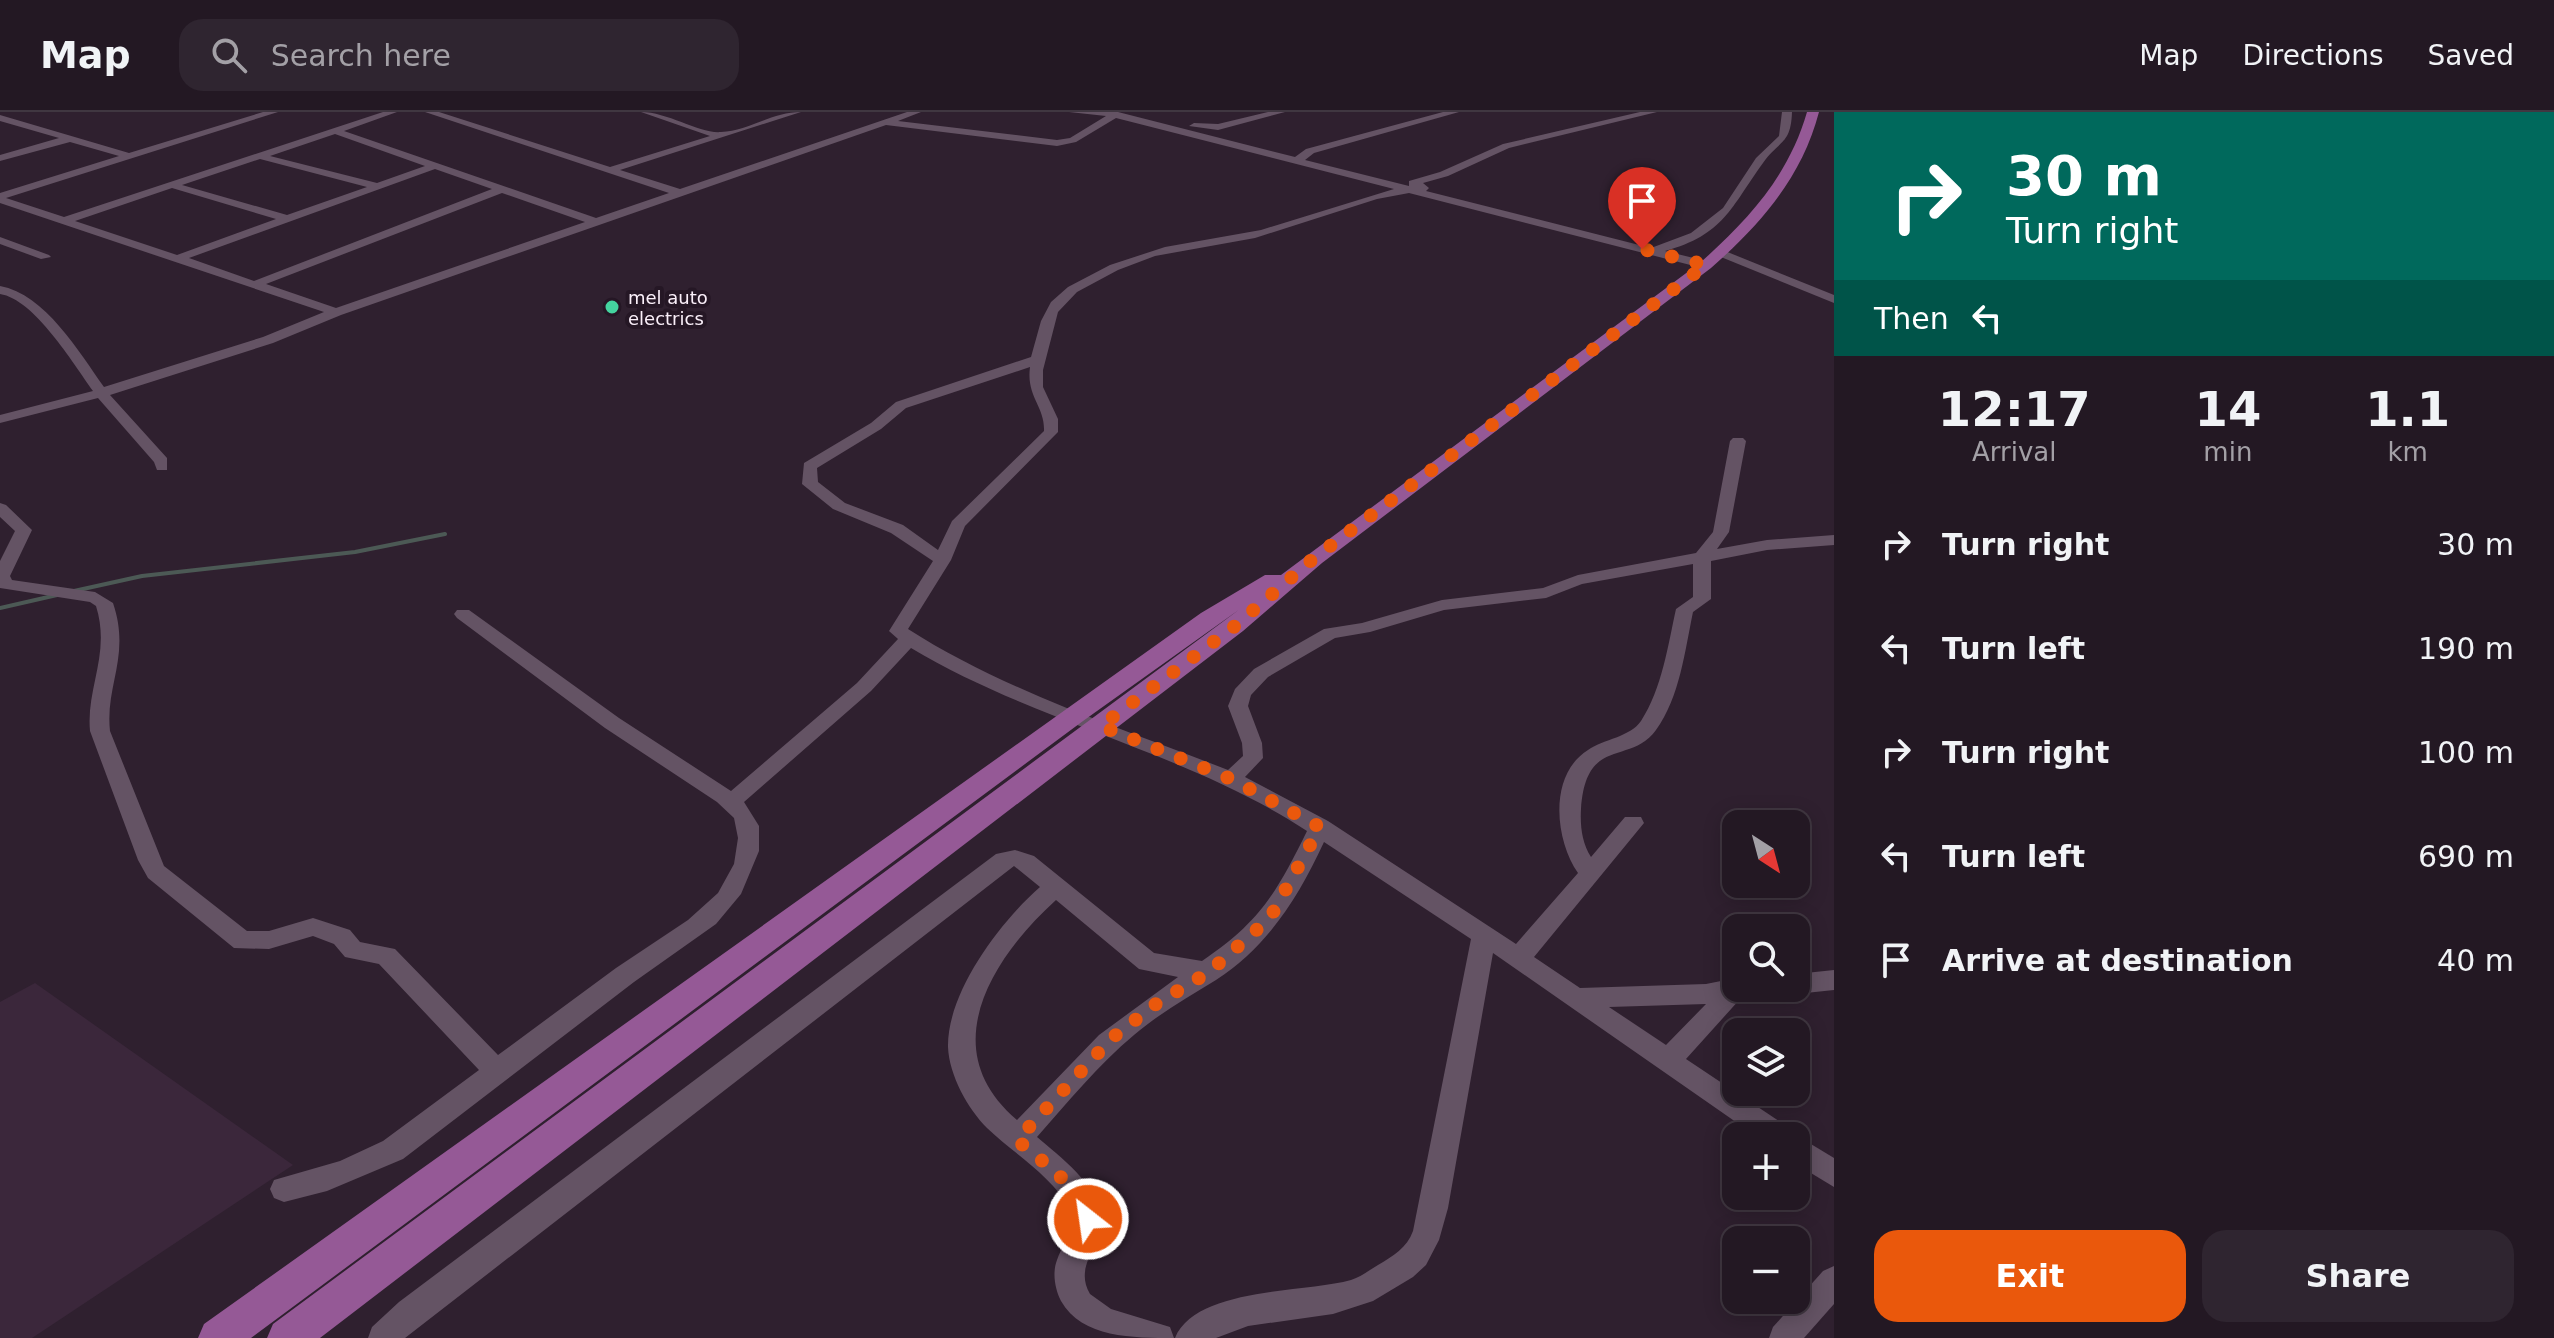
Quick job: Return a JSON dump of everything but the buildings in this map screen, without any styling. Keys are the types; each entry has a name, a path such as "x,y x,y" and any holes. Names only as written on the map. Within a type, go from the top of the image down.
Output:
{"main road":[{"path":"218,1338 989,780 1235,626 1314,558 1706,265 1771,199 1804,146 1811,112"},
{"path":"287,1338 1087,720"}],"street":[{"path":"0,197 273,112"},
{"path":"63,221 392,112"},
{"path":"430,112 680,193"},
{"path":"646,112 720,136"},
{"path":"610,170 796,112"},
{"path":"0,419 101,393 268,340 336,312 916,112"},
{"path":"1074,112 1109,113 1706,265"},
{"path":"1132,119 1147,112 1191,125 1218,127 1280,112"},
{"path":"1297,161 1310,151 1454,112"},
{"path":"1454,200 1413,183 1444,174 1506,146 1652,112"},
{"path":"1650,251 1687,242 1716,222 1731,206 1764,155 1784,139 1788,129 1787,112"},
{"path":"885,122 1057,143 1073,140 1109,113"},
{"path":"0,118 129,156"},
{"path":"1218,127 1225,142"},
{"path":"335,131 596,222"},
{"path":"0,158 68,139"},
{"path":"259,156 377,186"},
{"path":"176,259 434,166"},
{"path":"171,185 287,219"},
{"path":"254,285 502,189"},
{"path":"1411,189 1379,195 1257,234 1152,254 1082,283 1055,305 1039,359 1035,387 1053,422 1051,432 958,524 942,560 898,631 1040,704 1231,779 1320,827 1757,1122"},
{"path":"0,197 336,312"},
{"path":"0,240 45,257"},
{"path":"1720,253 1757,264 1787,283 1834,299"},
{"path":"0,290 12,292 35,306 48,325 65,341 101,393 162,461 162,467"},
{"path":"942,560 897,529 839,506 810,484 809,466 876,426 901,405 1039,359"},
{"path":"1590,872 1578,858 1571,835 1576,780 1583,764 1591,756 1646,730 1660,700 1685,609 1702,599 1702,557 1721,532 1738,441"},
{"path":"0,508 24,530 1,576 5,584 95,597 104,603 110,629 106,681 97,715 102,741 156,872 242,941 269,940 313,927 342,937 353,950 386,956 497,1071"},
{"path":"1231,779 1253,758 1252,743 1238,706 1242,693 1261,673 1330,633 1364,628 1432,607 1514,599 1546,593 1570,582 1767,545 1834,540"},
{"path":"284,1189 324,1182 356,1170 393,1150 718,908 739,877 747,854 747,824 731,802 634,738 463,614"},
{"path":"731,802 864,687 909,639"},
{"path":"1518,959 1633,823"},
{"path":"1017,1140 1112,1038 1156,1004 1209,972 1270,918 1320,827"},
{"path":"383,1338 410,1313 999,863 1010,859 1021,860 1148,962 1209,972"},
{"path":"1056,886 1011,932 973,1001 963,1026 960,1045 965,1067 983,1105 1074,1190 1084,1205 1088,1219 1084,1235 1069,1264 1070,1294 1081,1309 1104,1322 1159,1338"},
{"path":"1190,1338 1201,1328 1257,1307 1309,1303 1356,1294 1407,1265 1423,1243 1434,1208 1484,935"},
{"path":"1810,983 1834,980"},
{"path":"1576,998 1722,991"},
{"path":"1668,1061 1725,1002"},
{"path":"1810,1158 1834,1174"},
{"path":"1784,1338 1834,1281"}],"shaded area":[{"path":"35,983 293,1165 32,1338 0,1338 0,1002"}],"waterway":[{"path":"74,591 142,576 355,552 445,534"},
{"path":"0,608 57,595"}],"place":[{"name":"mel auto electrics","path":"612,307"}],"route":[{"path":"1088,1219 1084,1205 1074,1190 1017,1140 1112,1038 1141,1014 1209,972 1270,918 1320,827 1231,779 1101,726 1235,626 1314,558 1706,265 1642,249"}]}
